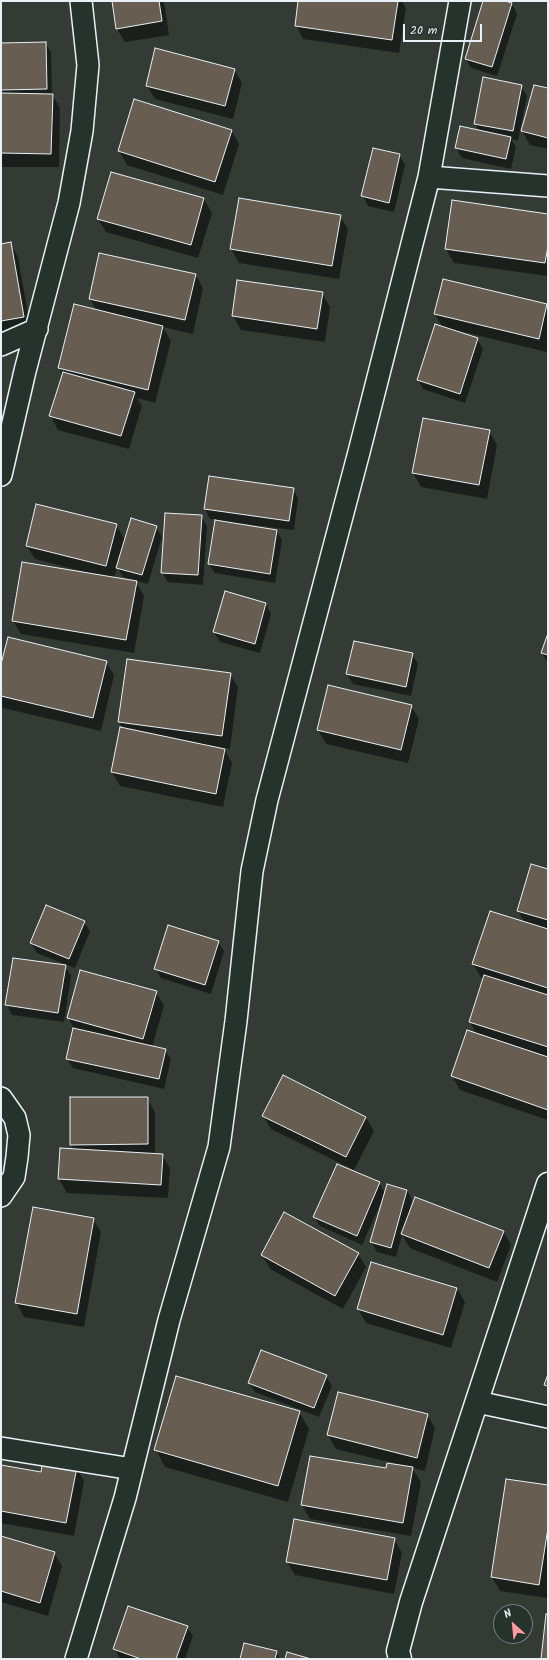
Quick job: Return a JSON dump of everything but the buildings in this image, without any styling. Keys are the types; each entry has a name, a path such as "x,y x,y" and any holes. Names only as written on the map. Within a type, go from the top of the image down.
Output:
{"street":[{"path":"1,475 25,371 69,203 82,131 88,65 81,1"},
{"path":"76,1659 125,1498 169,1320 219,1147 236,1021 252,871 267,800 359,452 429,177 460,1"},
{"path":"429,177 548,186"},
{"path":"1,345 37,329"},
{"path":"1,1098 15,1118 19,1136 14,1177 1,1196"},
{"path":"400,1659 398,1651 411,1602 548,1184"},
{"path":"477,1402 548,1417"},
{"path":"1,1448 132,1469"}]}
